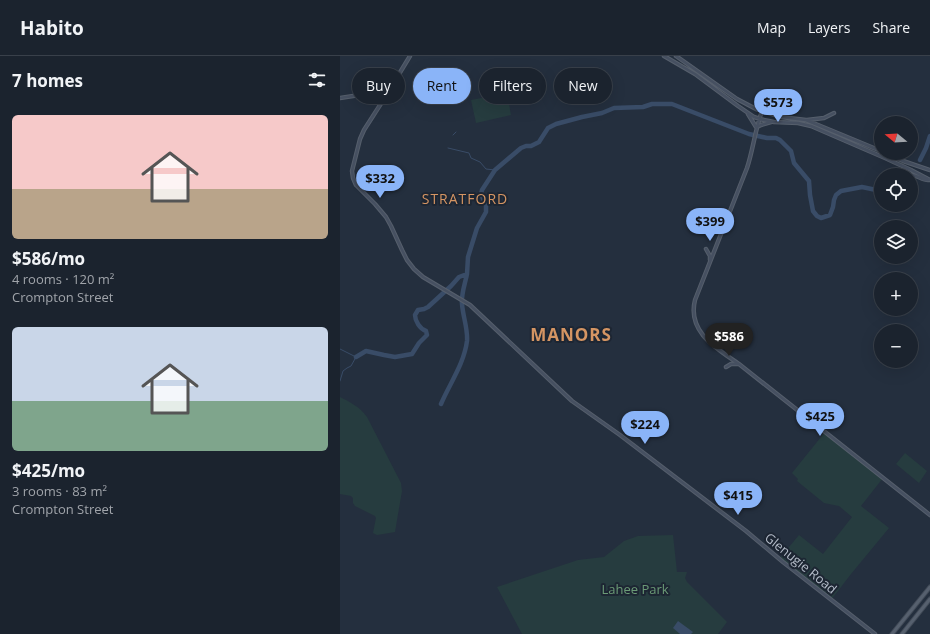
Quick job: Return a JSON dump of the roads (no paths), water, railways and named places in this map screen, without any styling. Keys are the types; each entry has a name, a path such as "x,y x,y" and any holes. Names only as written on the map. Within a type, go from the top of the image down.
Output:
{"main road":[{"path":"892,634 930,587"},
{"path":"902,634 930,599"}],"street":[{"path":"403,68 410,56"},
{"path":"664,56 695,74 748,113 774,122 798,123 811,126 885,158 929,180"},
{"path":"676,56 737,99 762,111 781,117 806,120 824,118 834,113"},
{"path":"340,98 352,96"},
{"name":"Glenugie Road","path":"381,104 360,139 353,166 353,178 358,189 375,204 386,217 392,226 407,260 414,269 423,277 465,301 572,401 620,435 746,531 875,634"},
{"path":"762,111 756,128 751,157 698,291 694,306 696,325 701,333 721,351 930,515"},
{"path":"748,113 756,128"},
{"path":"806,120 874,148"},
{"path":"756,128 763,124 774,122"},
{"path":"901,160 930,170"},
{"path":"918,177 929,180"},
{"path":"706,249 710,256 710,261"},
{"path":"726,368 731,364 739,364"}],"water":[{"path":"678,621 693,632 691,634 680,634 673,628"}],"waterway":[{"path":"356,357 366,351 395,357 412,354 419,343 427,335 426,331 420,327 416,320 415,315 418,310 428,307 459,277 467,274 468,257 477,228 486,212 486,205 481,194 482,190 495,170 521,148 531,146 539,142 548,128 556,124 602,113 614,108 643,107 652,104 672,104 749,134 767,138 776,138 780,140 791,151 794,163 809,181 813,211 821,218 830,215 836,195 841,191 862,187 874,190"},
{"path":"453,135 456,132"},
{"path":"920,160 930,136"},
{"path":"448,148 469,153 471,158 480,162 486,169 495,170"},
{"path":"441,404 460,366 467,341 462,300 467,274"},
{"path":"340,349 356,357 351,366 343,371 340,381"}],"district":[{"name":"STRATFORD","path":"465,198"},
{"name":"MANORS","path":"571,334"}],"park label":[{"name":"Lahee Park","path":"635,589"}]}
